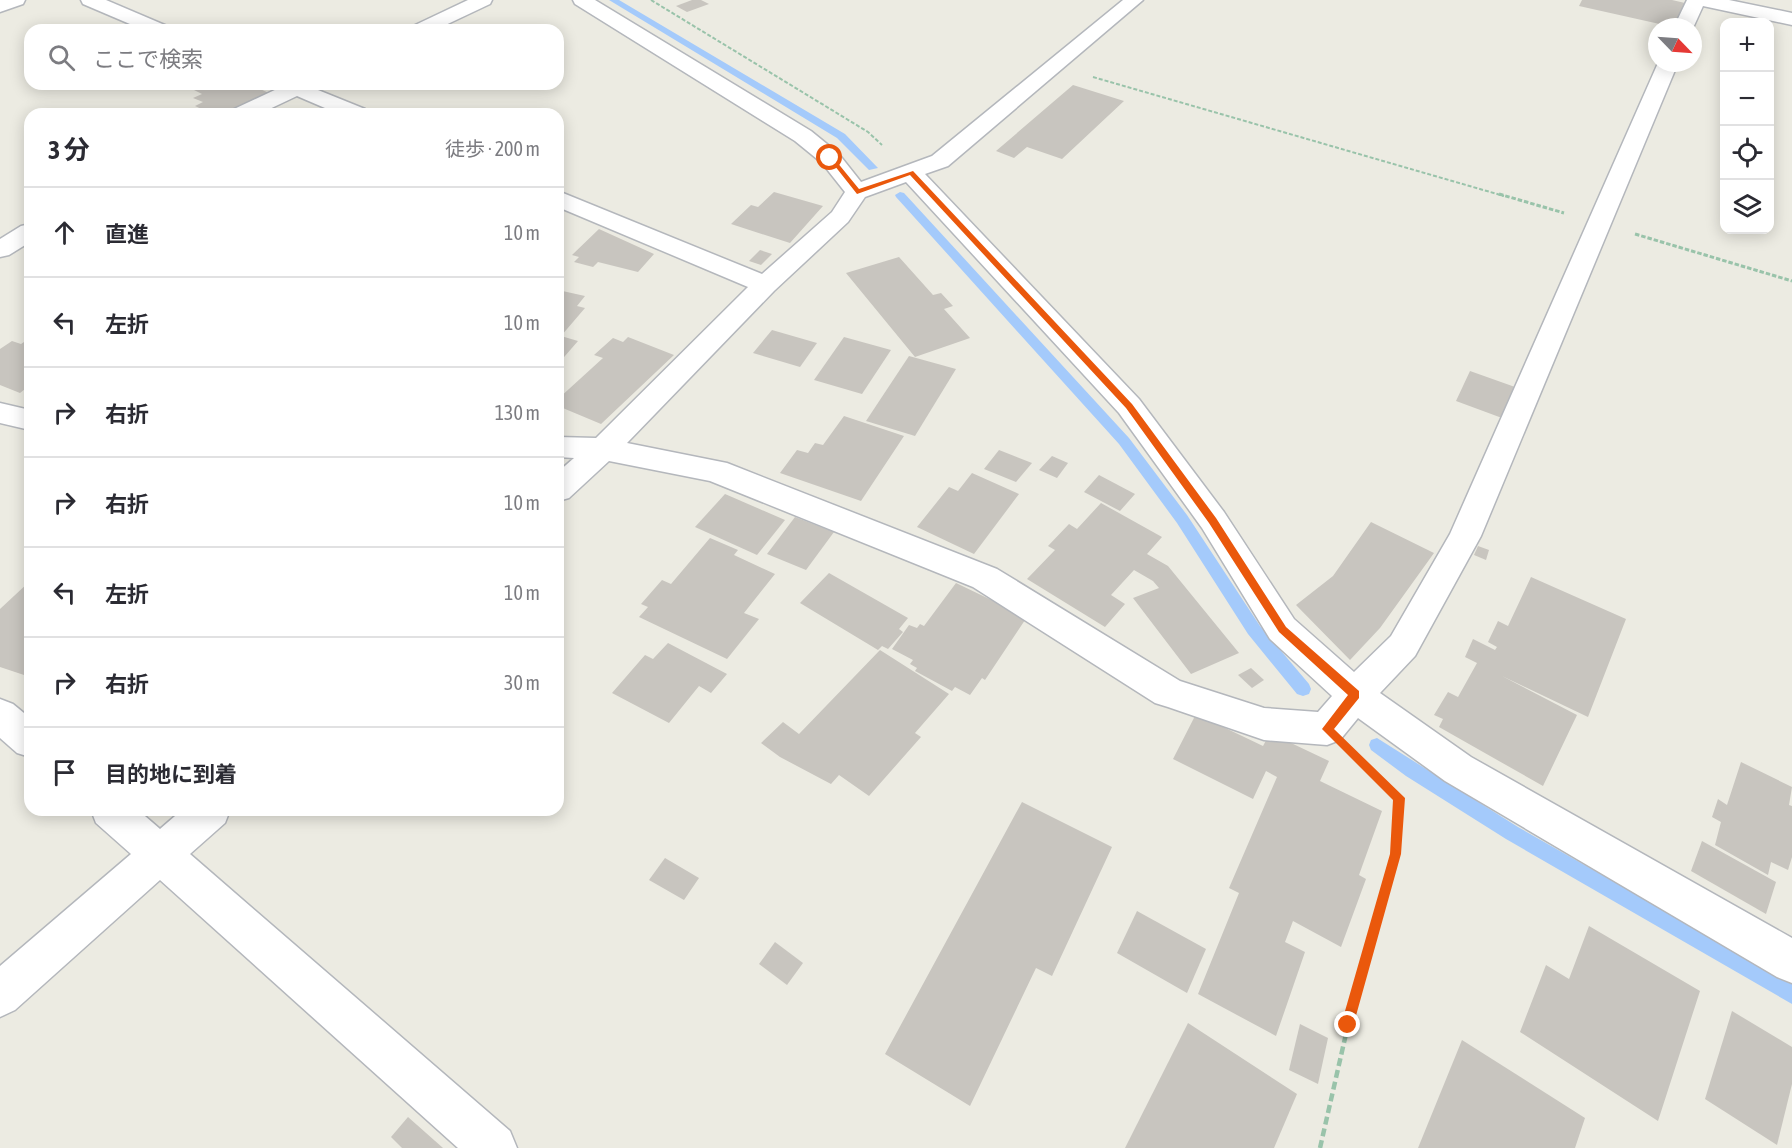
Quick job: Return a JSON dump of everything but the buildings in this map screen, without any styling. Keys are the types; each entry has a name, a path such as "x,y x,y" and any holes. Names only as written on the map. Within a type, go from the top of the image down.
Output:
{"street":[{"path":"0,6 16,0"},
{"path":"90,0 146,24"},
{"path":"433,24 483,0"},
{"path":"582,0 803,136 830,158 857,192"},
{"path":"564,485 603,449 765,285 840,218 857,192 940,161 1134,0"},
{"path":"1688,18 1696,0"},
{"path":"1703,0 1792,19"},
{"path":"564,447 603,449 716,471 985,578 1168,692 1264,724 1327,729 1355,694 1403,646 1465,536 1664,72"},
{"path":"253,108 287,90"},
{"path":"307,90 344,108"},
{"path":"911,173 1129,406 1213,520 1282,630 1355,694 1458,769 1792,962"},
{"path":"564,201 765,285"},
{"path":"0,250 24,235"},
{"path":"0,715 24,736"},
{"path":"117,816 493,1148"},
{"path":"0,995 204,816"}],"path":[{"path":"1054,66 1792,281"},
{"path":"1320,1148 1348,1025 1395,854 1399,798 1327,729"}],"waterway":[{"path":"613,0 841,136 873,168"},
{"path":"900,195 1124,441 1182,519 1254,630 1303,689"},
{"path":"1377,745 1412,771 1512,833 1792,994"}],"route":[{"path":"830,158 857,192 911,173 1129,406 1213,520 1282,630 1355,694 1327,729 1399,798 1395,854 1348,1025"}]}
